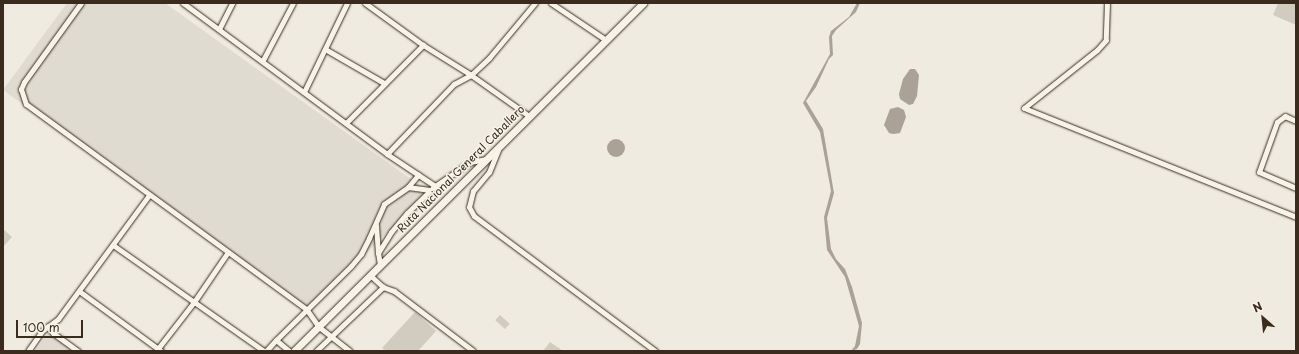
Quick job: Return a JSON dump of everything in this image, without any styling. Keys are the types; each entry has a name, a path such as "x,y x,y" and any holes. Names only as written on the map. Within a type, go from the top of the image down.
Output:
{"highway":[{"name":"Ruta Nacional General Caballero","path":"294,351 643,3"}],"street":[{"path":"81,3 24,82 21,89 22,98 26,104 307,310 319,327 350,351"},
{"path":"183,3 263,60 387,154 435,186"},
{"path":"219,29 232,3"},
{"path":"263,60 292,3"},
{"path":"304,92 346,3"},
{"path":"365,3 423,45 471,75 529,116"},
{"path":"387,154 454,84 471,75 488,58 535,3"},
{"path":"551,3 606,40"},
{"path":"1107,3 1106,40 1097,50 1024,108 1296,217"},
{"path":"346,123 423,45"},
{"path":"325,49 384,83"},
{"path":"1296,121 1285,116 1277,122 1259,172 1296,188"},
{"path":"500,147 488,172 474,191 469,206 474,216 655,351"},
{"path":"378,253 396,225 430,190 470,162 487,160"},
{"path":"113,245 265,351 361,254 384,204 408,187 418,175"},
{"path":"408,187 430,190"},
{"path":"28,351 42,331 58,319 149,195"},
{"path":"376,222 380,264"},
{"path":"79,291 158,350 194,302 228,252"},
{"path":"370,275 383,286 394,291 474,351"},
{"path":"316,351 383,286"},
{"path":"48,326 53,333 78,351"},
{"path":"276,340 290,351"}],"shaded area":[{"path":"67,3 165,3 429,192 307,310 3,90"},
{"path":"857,3 860,3 856,12 836,30 832,36 833,55 829,59 816,87 806,101 823,129 834,193 827,218 831,249 836,259 845,269 852,287 862,323 860,344 857,349 851,351 855,346 859,326 845,277 827,250 824,217 831,191 820,132 803,103 830,54 829,37 831,31 849,17"},
{"path":"1278,3 1296,3 1296,25 1273,15"},
{"path":"910,69 915,69 919,75 917,96 913,104 909,105 900,99 899,94 903,79"},
{"path":"898,107 904,110 906,117 900,133 889,133 884,125 890,109"},
{"path":"616,139 622,142 625,148 622,154 616,157 610,154 607,148 610,142"},
{"path":"3,229 12,237 3,247"},
{"path":"415,312 436,331 418,351 386,351 382,348"},
{"path":"500,315 510,324 505,329 495,320"},
{"path":"49,332 75,351 35,351"},
{"path":"550,342 563,351 543,351"}]}
